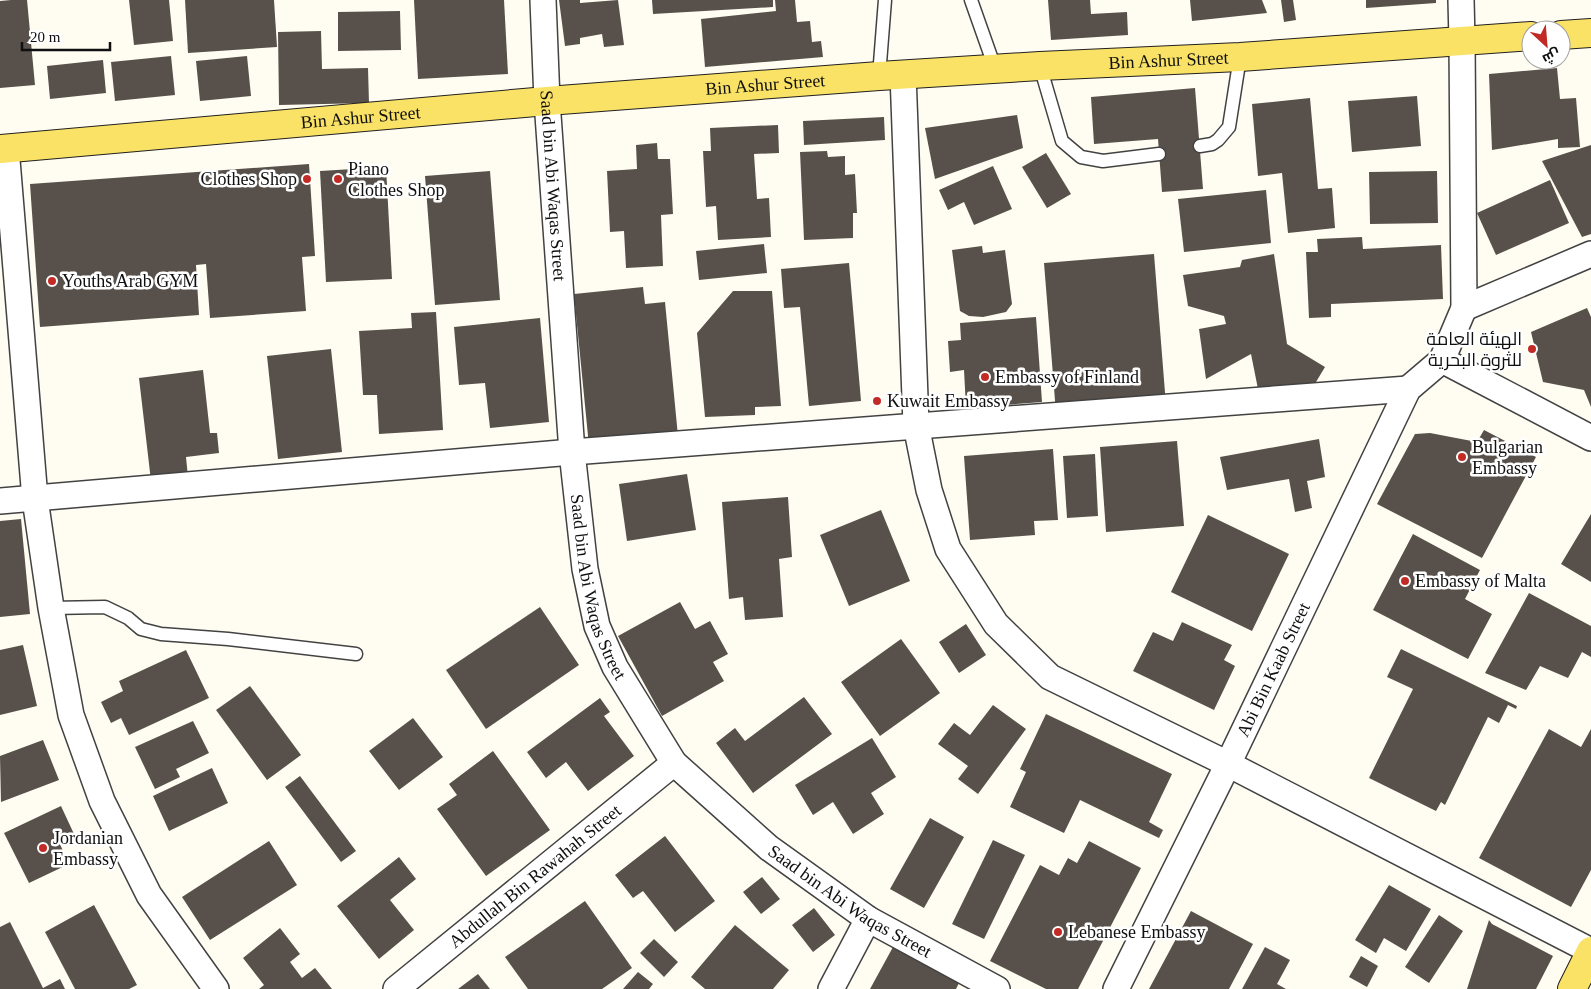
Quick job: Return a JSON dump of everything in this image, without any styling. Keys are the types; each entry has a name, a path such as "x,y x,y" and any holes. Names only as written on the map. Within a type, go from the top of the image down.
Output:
{"main road":[{"path":"1571,34 1591,33"},
{"name":"Bin Ashur Street","path":"3,149 547,101 891,75 995,68 1240,57 1521,37"},
{"path":"1572,989 1591,951"}],"street":[{"name":"Saad bin Abi Waqas Street","path":"543,0 547,101 572,452 585,569 597,626 615,667 674,764 769,848 868,920 997,989"},
{"path":"1460,0 1464,308 1442,360 1591,438"},
{"path":"891,75 916,425 929,490 948,549 996,624 1050,677 1228,764 1591,951"},
{"path":"3,149 36,498 51,608 71,715 102,801 150,895 216,989"},
{"path":"1464,308 1591,254"},
{"name":"Abi Bin Kaab Street","path":"1116,989 1228,764 1408,390 1442,360"},
{"path":"0,501 572,452 1408,390"},
{"name":"Abdullah Bin Rawahah Street","path":"396,989 674,764"},
{"path":"831,989 868,920"}],"lane":[{"path":"885,0 891,75"},
{"path":"971,0 995,68"},
{"path":"1200,146 1212,144 1229,127 1240,57"},
{"path":"1040,66 1062,141 1080,157 1103,161 1159,154"},
{"path":"51,608 105,607 128,618 141,629 161,634 228,639 356,654"}],"building":[{"path":"27,0 35,85 0,88 0,1"},
{"path":"129,0 169,0 173,41 134,45"},
{"path":"185,0 274,0 277,47 188,53"},
{"path":"414,0 504,0 508,74 418,79"},
{"path":"559,0 580,0 580,3 618,0 624,45 604,47 602,34 580,38 580,44 565,46"},
{"path":"652,0 773,0 773,7 653,14"},
{"path":"775,0 795,0 797,22 810,21 812,42 821,41 823,57 705,67 701,19 776,11"},
{"path":"1048,0 1090,0 1091,14 1127,12 1128,35 1051,40"},
{"path":"1190,0 1262,0 1267,13 1192,21"},
{"path":"1281,0 1293,0 1296,20 1284,22"},
{"path":"1366,0 1436,0 1436,3 1366,8"},
{"path":"400,11 401,50 338,51 338,12"},
{"path":"321,31 322,69 368,68 369,103 279,105 278,32"},
{"path":"171,56 175,95 115,101 111,62"},
{"path":"247,56 251,96 200,101 196,61"},
{"path":"103,60 106,93 50,99 47,66"},
{"path":"1557,70 1560,99 1576,98 1580,147 1558,148 1558,139 1492,150 1489,74"},
{"path":"1195,88 1203,189 1162,192 1158,139 1094,144 1091,97"},
{"path":"1417,96 1421,146 1352,152 1348,101"},
{"path":"1310,98 1318,189 1332,188 1335,228 1288,233 1282,173 1258,176 1252,104"},
{"path":"1017,115 1023,148 935,179 925,128"},
{"path":"884,117 885,140 804,145 803,121"},
{"path":"778,125 779,153 754,154 757,199 769,198 771,237 718,240 716,206 706,207 703,151 711,151 710,128"},
{"path":"657,143 658,159 670,159 673,214 661,215 663,266 626,268 624,231 610,232 607,171 637,169 636,145"},
{"path":"1591,145 1591,234 1582,237 1542,161"},
{"path":"827,151 828,157 845,156 845,175 855,174 857,213 853,213 853,238 804,240 800,152"},
{"path":"1046,153 1071,194 1047,208 1022,167"},
{"path":"309,164 315,256 302,257 306,311 210,318 206,264 196,265 199,315 40,327 30,184"},
{"path":"993,166 1012,209 974,225 964,202 948,210 939,190"},
{"path":"386,167 392,279 326,282 320,171"},
{"path":"490,171 500,300 435,305 425,176"},
{"path":"1437,171 1438,223 1370,224 1369,172"},
{"path":"1550,180 1569,223 1496,255 1477,213"},
{"path":"1266,190 1271,243 1184,252 1178,199"},
{"path":"1362,237 1363,249 1441,245 1443,299 1331,304 1331,317 1309,318 1306,252 1318,252 1317,239"},
{"path":"764,244 767,273 699,280 696,251"},
{"path":"982,246 983,253 1005,250 1012,304 1006,312 983,317 969,316 960,311 952,250"},
{"path":"1154,254 1166,405 1056,413 1044,263"},
{"path":"1274,254 1287,344 1325,367 1313,387 1258,389 1251,354 1206,379 1199,329 1226,324 1224,316 1188,306 1183,275 1240,267 1242,260"},
{"path":"849,263 861,401 809,406 800,307 784,308 781,269"},
{"path":"643,287 645,304 665,302 678,436 589,446 574,294"},
{"path":"733,291 772,291 781,406 755,407 755,415 705,417 697,333"},
{"path":"1587,308 1591,317 1591,407 1584,390 1543,382 1531,332"},
{"path":"436,312 443,430 379,434 377,395 363,395 359,331 412,328 411,313"},
{"path":"1036,317 1042,402 966,408 964,370 950,372 948,341 961,340 960,323"},
{"path":"540,318 549,422 490,428 485,383 459,385 454,327"},
{"path":"331,349 342,452 278,459 267,356"},
{"path":"203,370 210,433 217,433 219,453 186,457 188,477 151,481 139,378"},
{"path":"1484,430 1536,457 1482,558 1377,504 1415,434 1430,433 1477,442"},
{"path":"1319,439 1325,477 1307,481 1312,508 1295,512 1289,479 1227,490 1220,457"},
{"path":"1177,441 1184,526 1106,532 1100,447"},
{"path":"1053,449 1058,520 1034,521 1035,535 970,540 964,456"},
{"path":"1095,454 1098,516 1067,518 1063,456"},
{"path":"687,474 696,530 627,541 619,484"},
{"path":"788,497 792,557 779,559 783,617 745,620 743,597 729,599 722,502"},
{"path":"881,510 910,581 849,606 820,535"},
{"path":"1591,514 1591,582 1561,564"},
{"path":"1208,515 1289,554 1252,631 1171,592"},
{"path":"21,519 30,614 0,617 0,521"},
{"path":"1413,534 1480,570 1465,599 1492,614 1468,659 1373,610"},
{"path":"1529,593 1591,626 1591,657 1582,652 1568,678 1540,666 1526,690 1485,673"},
{"path":"680,602 695,629 710,621 728,654 713,662 724,681 662,716 618,636"},
{"path":"540,607 579,665 486,729 446,670"},
{"path":"1182,622 1232,645 1224,660 1235,666 1214,710 1133,671 1153,632 1173,641"},
{"path":"966,624 986,655 959,673 939,642"},
{"path":"901,639 940,693 880,736 841,682"},
{"path":"23,645 37,706 0,715 0,650"},
{"path":"1401,649 1517,706 1516,709 1508,705 1499,723 1488,717 1445,805 1441,802 1436,811 1369,778 1413,689 1387,677"},
{"path":"186,650 209,698 129,735 121,718 111,723 101,702 123,691 119,681"},
{"path":"250,686 301,755 267,780 216,710"},
{"path":"804,697 832,734 753,793 716,743 735,728 745,741"},
{"path":"600,698 610,712 604,716 634,756 588,791 566,762 546,778 527,752"},
{"path":"993,705 1026,729 978,794 958,779 968,766 938,744 954,723 970,735"},
{"path":"1046,714 1172,774 1149,822 1163,830 1159,838 1080,800 1064,833 1010,807 1026,772 1020,769"},
{"path":"413,718 443,757 399,790 369,751"},
{"path":"193,721 209,753 176,769 180,777 155,789 135,747"},
{"path":"1549,729 1581,747 1591,729 1591,870 1571,907 1479,858"},
{"path":"872,738 896,777 871,793 884,814 853,834 833,802 813,815 795,785"},
{"path":"43,740 59,780 1,802 0,756"},
{"path":"493,751 550,830 486,876 437,809 457,795 449,784"},
{"path":"212,768 228,803 169,831 153,796"},
{"path":"300,776 356,851 341,862 285,787"},
{"path":"61,806 74,834 59,842 69,864 29,883 4,833"},
{"path":"930,818 964,837 924,908 890,889"},
{"path":"665,836 715,901 675,932 643,891 633,898 615,875"},
{"path":"993,840 1025,855 984,939 952,924"},
{"path":"269,841 297,885 210,940 182,897"},
{"path":"1089,841 1141,868 1078,989 1046,989 990,961 1040,865 1059,875 1068,858 1077,863"},
{"path":"399,857 416,879 390,900 414,930 379,959 337,906"},
{"path":"762,877 780,899 761,914 743,892"},
{"path":"1389,885 1431,909 1406,951 1384,938 1376,953 1355,940"},
{"path":"585,901 632,968 602,989 528,989 505,957"},
{"path":"94,905 137,985 129,989 75,989 45,932"},
{"path":"814,908 835,935 813,952 792,925"},
{"path":"1191,911 1253,944 1229,989 1149,989"},
{"path":"1439,915 1463,931 1429,983 1405,967"},
{"path":"1489,920 1492,924 1553,956 1536,989 1467,989"},
{"path":"10,922 43,988 60,979 65,989 0,989 0,927"},
{"path":"735,925 789,970 773,989 705,989 691,977"},
{"path":"280,928 300,954 290,962 302,978 315,968 332,989 259,989 264,985 243,958"},
{"path":"654,939 678,962 664,977 640,953"},
{"path":"893,947 959,983 956,989 870,989"},
{"path":"1265,947 1290,960 1277,984 1286,989 1242,989"},
{"path":"1361,956 1378,966 1367,987 1349,977"},
{"path":"638,972 653,984 649,989 623,989"},
{"path":"478,974 490,989 458,989"}],"place":[{"name":"Clothes Shop","path":"307,179"},
{"name":"Piano Clothes Shop","path":"338,179"},
{"name":"Youths Arab GYM","path":"52,281"},
{"name":"الهيئة العامة للثروة البحرية","path":"1532,349"},
{"name":"Embassy of Finland","path":"985,377"},
{"name":"Kuwait Embassy","path":"877,401"},
{"name":"Bulgarian Embassy","path":"1462,457"},
{"name":"Embassy of Malta","path":"1405,581"},
{"name":"Jordanian Embassy","path":"43,848"},
{"name":"Lebanese Embassy","path":"1058,932"}]}
